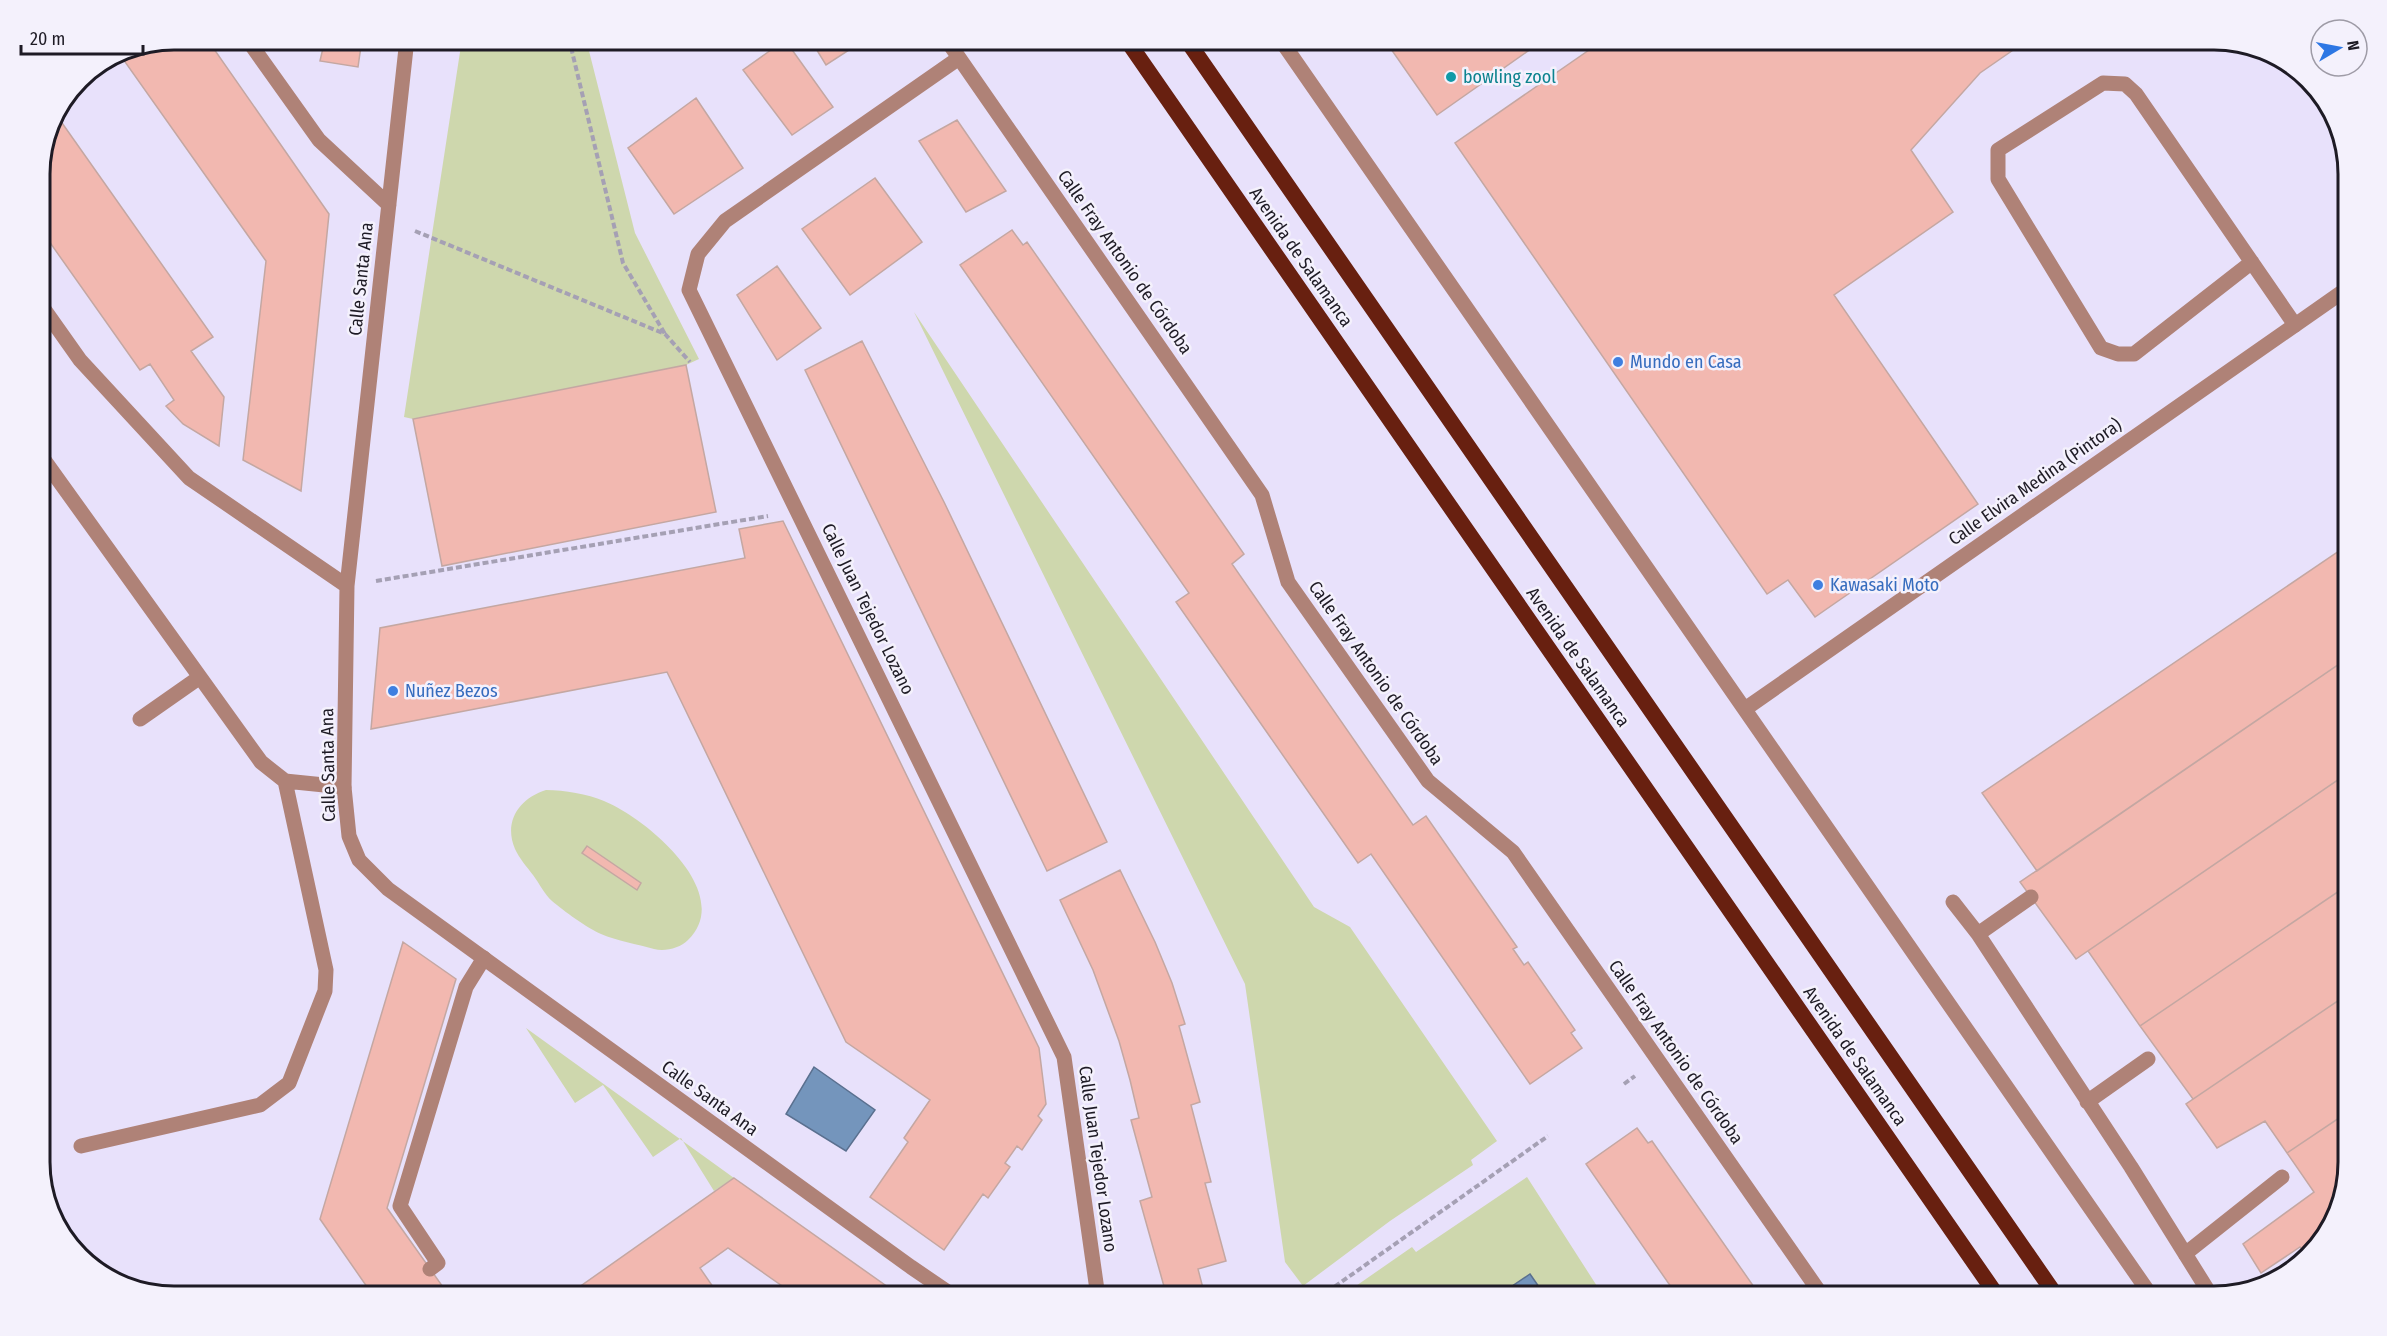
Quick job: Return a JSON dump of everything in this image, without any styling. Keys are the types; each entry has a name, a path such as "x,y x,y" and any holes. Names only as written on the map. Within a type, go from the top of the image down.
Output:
{"highway":[{"name":"Avenida de Salamanca","path":"1134,50 1990,1286"},
{"name":"Avenida de Salamanca","path":"1194,50 2049,1286"}],"street":[{"path":"255,50 319,140 388,212"},
{"name":"Calle Santa Ana","path":"406,50 347,586 344,787 349,836 359,860 388,889 939,1286"},
{"name":"Calle Fray Antonio de Córdoba","path":"954,50 1262,495 1288,582 1428,781 1513,852 1815,1286"},
{"path":"1288,50 2144,1286"},
{"name":"Calle Juan Tejedor Lozano","path":"959,58 725,221 698,254 689,290 799,510 1064,1057 1096,1286"},
{"path":"2252,262 2134,354 2118,354 2101,348 1998,179 1998,150 2103,84 2125,84 2136,94 2252,262 2295,325"},
{"name":"Calle Elvira Medina (Pintora)","path":"1745,709 2337,296"},
{"path":"50,317 81,360 189,478 347,586"},
{"path":"50,468 261,762 285,781 344,787"},
{"path":"140,719 200,677"},
{"path":"81,1146 260,1105 290,1083 325,991 326,970 285,781"},
{"path":"1977,934 2031,897"},
{"path":"1953,902 1977,934 2205,1286"},
{"path":"430,1269 438,1263 400,1206 466,987 484,958"},
{"path":"2087,1102 2148,1059"},
{"path":"2186,1254 2282,1177"}],"path":[{"path":"572,50 623,263 665,334 696,369"},
{"path":"388,212 665,334"},
{"path":"347,586 799,510"},
{"path":"1336,1286 1548,1136"}],"green space":[{"path":"460,50 589,50 635,233 699,359 686,365 413,419 404,417"},
{"path":"914,312 1314,907 1350,927 1497,1141 1471,1160 1473,1165 1390,1221 1303,1286 1285,1262 1245,984"},
{"path":"546,790 590,796 622,810 642,823 680,859 694,880 701,901 700,921 685,943 663,950 614,939 589,928 549,898 517,852 511,829 516,812 522,805 528,799"},
{"path":"526,1028 680,1139 653,1157 603,1085 575,1103"},
{"path":"683,1141 734,1178 714,1191"},
{"path":"1527,1177 1597,1286 1356,1286 1412,1247 1416,1252"}],"water":[{"path":"814,1067 875,1110 846,1151 786,1114"},
{"path":"1530,1274 1538,1286 1512,1286"}],"building":[{"path":"215,50 329,214 301,491 243,460 266,261 124,60 157,51"},
{"path":"323,50 360,50 358,67 320,61"},
{"path":"771,50 792,50 833,107 792,135 743,70"},
{"path":"817,50 849,50 826,65"},
{"name":"bowling zool","path":"1392,50 1529,50 1437,115"},
{"path":"1589,50 2013,50 1980,73 1911,150 1953,212 1834,295 1978,504 1815,617 1788,580 1767,594 1455,143"},
{"path":"696,98 743,168 674,214 628,148"},
{"path":"957,120 1006,191 966,212 919,141"},
{"path":"61,121 213,337 191,351 224,397 219,446 183,424 166,406 174,400 150,364 140,370 50,243 50,165 54,141"},
{"path":"875,178 922,242 850,295 802,229"},
{"path":"1012,230 1023,245 1027,242 1244,554 1232,564 1413,825 1426,816 1517,947 1513,949 1524,965 1528,962 1575,1030 1571,1033 1582,1048 1530,1084 1371,854 1358,863 1176,602 1189,593 960,265"},
{"path":"777,266 821,328 777,360 737,295"},
{"path":"862,341 944,502 1107,842 1047,871 805,370"},
{"path":"686,365 716,512 442,566 413,419"},
{"path":"783,521 1039,1048 1046,1104 1038,1116 1042,1120 1022,1150 1017,1146 1005,1163 1010,1167 988,1198 983,1194 944,1250 870,1197 908,1142 904,1138 930,1100 846,1042 667,672 371,729 380,628 745,558 739,529"},
{"path":"2337,552 2338,665 2037,871 1982,793"},
{"path":"2338,665 2338,780 2076,959 2020,882"},
{"path":"2338,780 2338,892 2140,1026 2088,951"},
{"path":"587,846 641,883 637,890 582,853"},
{"path":"1120,870 1172,983 1185,1024 1179,1026 1200,1102 1191,1105 1211,1182 1205,1183 1226,1261 1198,1269 1202,1286 1164,1286 1140,1201 1152,1197 1131,1120 1139,1118 1130,1080 1119,1041 1093,970 1060,900"},
{"path":"2338,892 2338,1001 2193,1099 2140,1026"},
{"path":"403,942 456,979 387,1208 442,1286 366,1286 320,1219"},
{"path":"2338,1001 2338,1119 2287,1153 2265,1121 2217,1148 2186,1104"},
{"path":"2338,1119 2336,1179 2333,1195 2321,1225 2302,1249 2300,1247 2261,1273 2243,1244 2314,1192 2287,1153"},
{"path":"1637,1128 1648,1143 1652,1141 1753,1286 1670,1286 1586,1164"},
{"path":"734,1178 886,1286 782,1286 728,1248 700,1268 712,1286 581,1286"}],"place":[{"name":"bowling zool","path":"1451,77"},
{"name":"Mundo en Casa","path":"1618,362"},
{"name":"Kawasaki Moto","path":"1818,585"},
{"name":"Nuñez Bezos","path":"393,691"}]}
